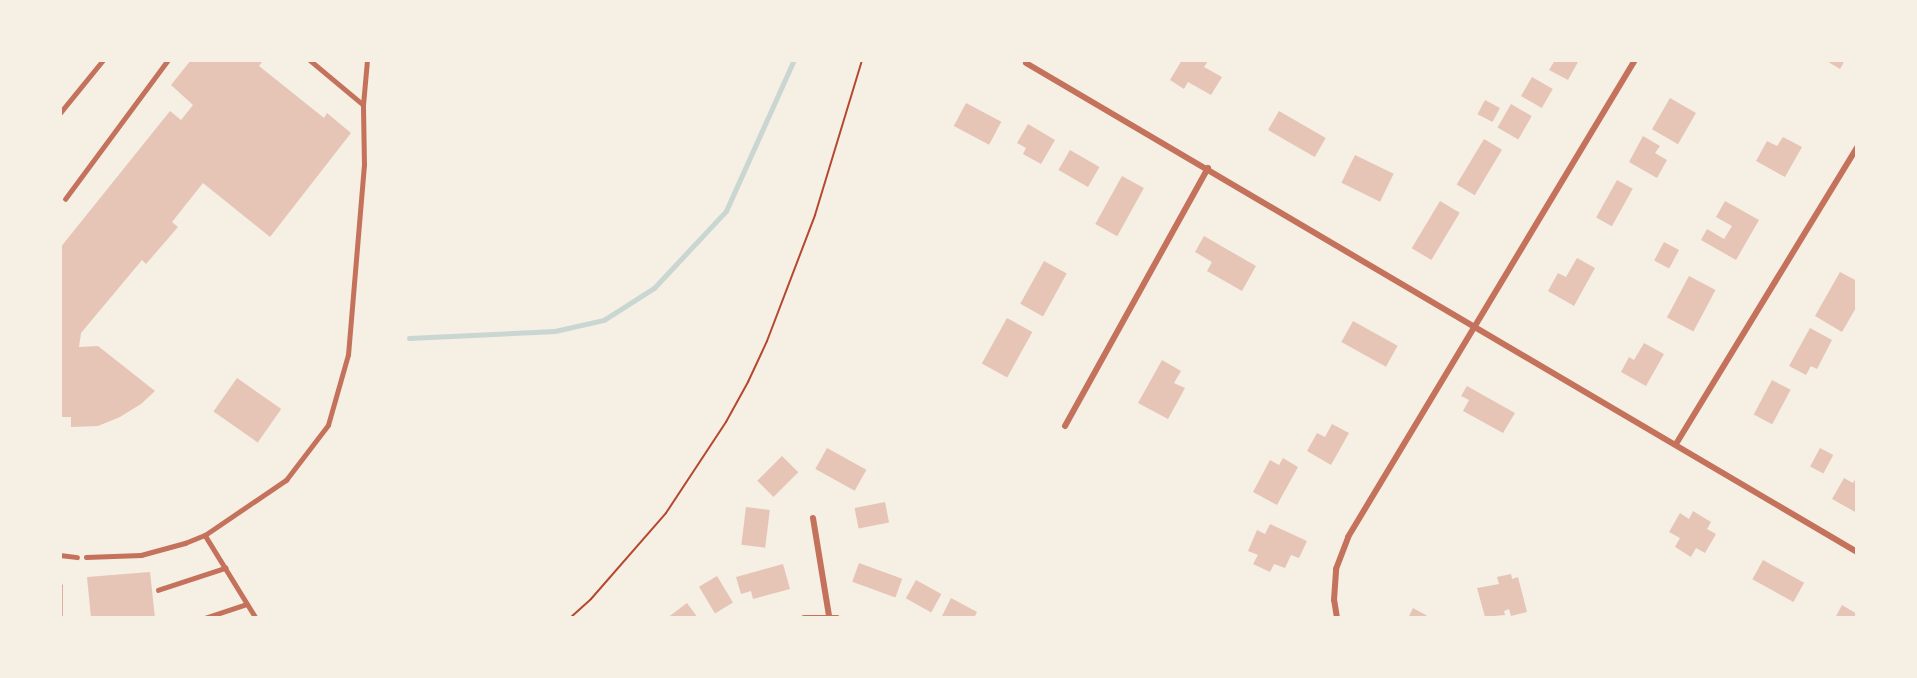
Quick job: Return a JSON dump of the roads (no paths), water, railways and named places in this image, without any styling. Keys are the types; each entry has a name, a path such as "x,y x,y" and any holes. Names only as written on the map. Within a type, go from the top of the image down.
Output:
{"street":[{"path":"1337,618 1334,600 1336,569 1348,537 1635,60"},
{"path":"1026,63 1208,168 1857,552"},
{"path":"1676,444 1857,147"},
{"path":"1065,426 1208,168"},
{"path":"813,518 829,616"},
{"path":"804,618 829,616 837,618"}],"lane":[{"path":"60,113 103,60"},
{"path":"65,199 168,60"},
{"path":"309,60 363,105"},
{"path":"86,557 141,555 205,535 286,480 328,425 348,356 364,165 363,105 367,60"},
{"path":"205,535 256,618"},
{"path":"60,555 77,556"},
{"path":"158,590 225,568"},
{"path":"60,585 60,618"},
{"path":"205,618 247,604"}],"waterway":[{"path":"409,338 555,331 604,320 654,288 726,211 794,60"}]}
